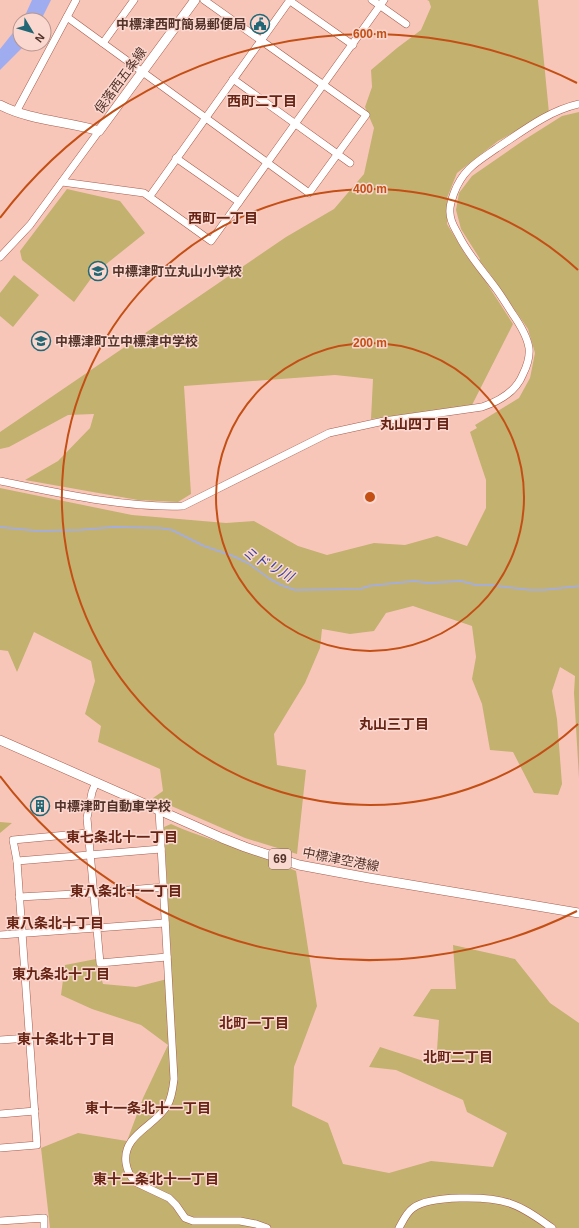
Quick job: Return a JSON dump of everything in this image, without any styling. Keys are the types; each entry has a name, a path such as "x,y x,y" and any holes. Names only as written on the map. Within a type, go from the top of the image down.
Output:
{"main road":[{"name":"俣落西五条線","path":"0,105 16,112 99,131 195,0"},
{"name":"中標津空港線","path":"0,740 245,847 299,865 579,913"}],"street":[{"path":"16,112 76,0"},
{"path":"103,43 134,0"},
{"path":"67,17 310,194 366,115 204,0"},
{"path":"150,196 290,0 352,45"},
{"path":"372,0 382,3 406,24"},
{"path":"62,182 144,193 211,241 382,3"},
{"path":"233,79 350,163"},
{"path":"0,481 53,492 133,504 165,507 183,506 328,433 384,421 482,407 498,402 509,394 521,380 528,359 529,350 527,341 519,324 497,290 471,257 461,241 451,222 450,205 461,177 473,165 528,126 553,113 579,104"},
{"path":"0,257 30,225 99,131"},
{"path":"176,158 239,202"},
{"path":"96,782 92,792 87,818 100,963 167,957"},
{"path":"159,810 174,1079 170,1100 162,1112 150,1125 135,1136 128,1145 126,1158 128,1171 135,1182 169,1198 187,1219 244,1221 267,1228"},
{"path":"0,1148 37,1145 17,860 13,840 88,833"},
{"path":"17,860 161,849"},
{"path":"19,897 164,887"},
{"path":"0,935 165,923"},
{"path":"0,1040 29,1038"},
{"path":"0,1114 35,1111"},
{"path":"399,1228 410,1210 420,1204 447,1199 472,1197 491,1198 510,1203 526,1211 552,1228"},
{"path":"0,1221 44,1218 44,1228"}],"shaded area":[{"path":"427,0 538,0 549,113 498,141 457,173 447,198 447,224 465,254 484,279 513,324 472,405 371,419 373,379 335,375 184,386 191,494 178,502 138,500 25,480 58,461 90,428 94,414 68,415 9,447 0,449 0,432 286,237 334,209 364,174 374,128 365,107 372,87 371,70 421,30 431,7 429,1"},
{"path":"579,112 579,778 574,693 575,676 560,667 552,691 557,719 562,784 558,795 534,793 513,752 490,750 482,704 472,679 476,657 472,626 413,606 386,613 374,631 350,634 322,629 320,648 305,683 274,734 277,765 306,770 297,854 245,838 153,798 163,791 160,769 98,742 101,726 85,714 95,681 91,661 34,632 17,672 8,651 0,650 0,488 132,515 226,523 254,521 298,546 327,555 374,543 405,545 437,536 467,546 486,508 486,480 470,432 477,428 475,425 519,398 530,378 535,353 528,329 479,260 480,259 461,229 456,210 459,193 472,176 524,140 562,116"},
{"path":"67,189 120,201 145,233 95,273 74,302 22,260 20,251"},
{"path":"14,275 39,295 13,327 0,316 0,293"},
{"path":"0,822 12,823 0,833"},
{"path":"171,824 281,864 296,871 317,1006 294,1067 292,1106 328,1123 343,1164 389,1173 431,1161 493,1167 507,1133 467,1112 463,1100 396,1070 369,1067 380,1047 436,1065 439,1020 413,1016 431,989 456,989 453,945 515,959 550,1003 579,1023 579,1228 50,1228 41,1148 78,1133 127,1141 143,1098 168,1045 141,1025 92,1009 61,995 65,965 96,959 103,984 136,987 171,978 164,827"}],"water":[{"path":"32,0 51,0 45,12 27,12"},
{"path":"12,34 12,52 18,52 0,70 0,49"}],"waterway":[{"name":"ミドリ川","path":"0,527 37,531 80,530 113,527 160,528 172,530 204,546 248,563 270,579 295,590 360,589 369,586 414,581 428,583 461,581 476,585 491,585 530,590 579,586"}],"place":[{"name":"中標津西町簡易郵便局","path":"260,24"},
{"name":"中標津町立丸山小学校","path":"98,271"},
{"name":"中標津町立中標津中学校","path":"41,341"},
{"name":"中標津町自動車学校","path":"40,806"}],"district":[{"name":"西町二丁目","path":"262,101"},
{"name":"西町一丁目","path":"223,218"},
{"name":"丸山四丁目","path":"415,424"},
{"name":"丸山三丁目","path":"394,724"},
{"name":"東七条北十一丁目","path":"122,837"},
{"name":"東八条北十一丁目","path":"126,891"},
{"name":"東八条北十丁目","path":"55,923"},
{"name":"東九条北十丁目","path":"61,974"},
{"name":"北町一丁目","path":"254,1023"},
{"name":"東十条北十丁目","path":"66,1039"},
{"name":"北町二丁目","path":"458,1057"},
{"name":"東十一条北十一丁目","path":"148,1108"},
{"name":"東十二条北十一丁目","path":"156,1179"}]}
